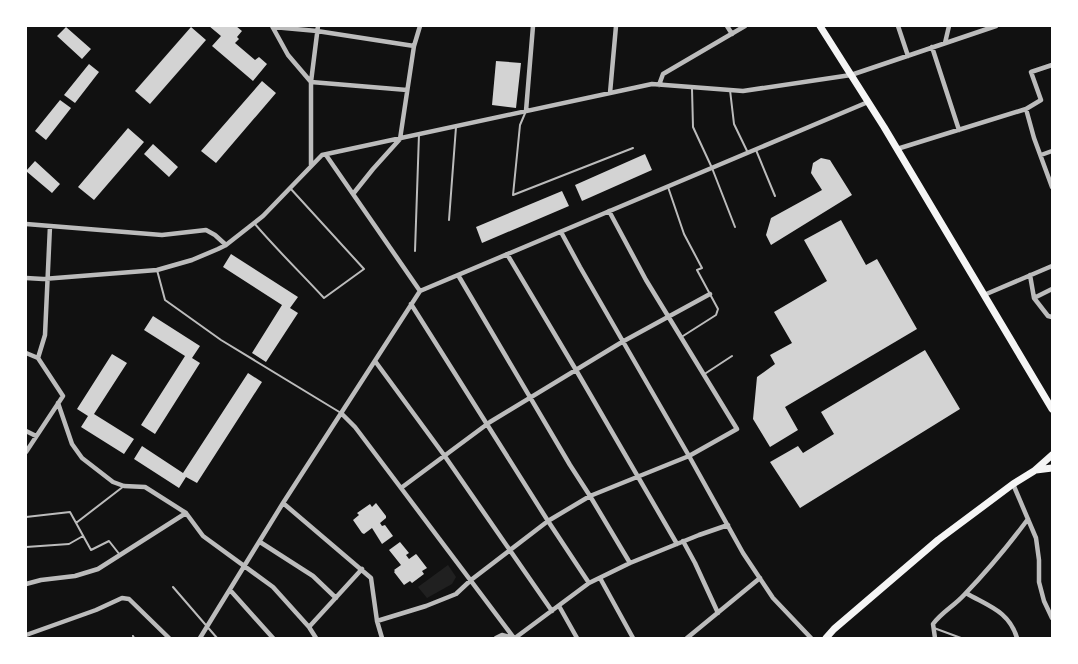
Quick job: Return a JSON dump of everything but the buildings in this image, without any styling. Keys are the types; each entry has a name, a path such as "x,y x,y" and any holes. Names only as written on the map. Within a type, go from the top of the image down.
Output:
{"main road":[{"path":"820,26 1050,401 1053,410"},
{"path":"826,639 834,628 938,540 1053,455"},
{"path":"1034,471 1053,468"}],"street":[{"path":"272,26 317,28 414,46"},
{"path":"272,26 288,55 311,82 407,90"},
{"path":"353,194 400,139 414,46 420,26"},
{"path":"526,111 533,26"},
{"path":"610,93 616,26"},
{"path":"727,26 732,34"},
{"path":"659,85 663,74 745,26"},
{"path":"898,26 908,56"},
{"path":"945,43 949,26"},
{"path":"26,278 47,279 157,270 192,260 226,245 263,216 322,156 652,84 743,91 851,75 996,26"},
{"path":"311,167 311,82 317,28"},
{"path":"932,47 959,130"},
{"path":"897,149 1026,109 1041,100 1031,72 1053,66"},
{"path":"200,639 420,291 868,102"},
{"path":"1026,109 1053,186"},
{"path":"1041,155 1053,151"},
{"path":"326,155 420,291"},
{"path":"377,621 456,594 548,521 590,496 689,456 736,429 646,280 609,212"},
{"path":"26,224 162,235 206,230 226,245"},
{"path":"38,358 45,335 50,226"},
{"path":"561,232 622,342 760,578 773,598 811,639"},
{"path":"507,254 677,544"},
{"path":"984,295 1053,266"},
{"path":"458,275 630,563"},
{"path":"1030,275 1034,298 1048,316 1053,317"},
{"path":"1034,298 1053,289"},
{"path":"401,488 487,424 622,342 710,294"},
{"path":"411,304 589,583"},
{"path":"26,352 38,358 63,396 26,452"},
{"path":"375,361 444,455 552,611"},
{"path":"58,403 72,444 82,458 113,482 124,486 144,487 186,513 203,536 273,587 309,627 316,639"},
{"path":"341,413 401,488 514,639"},
{"path":"26,430 36,436"},
{"path":"1012,484 1036,538 1039,582 1044,601 1053,618"},
{"path":"284,503 371,578 381,639"},
{"path":"26,584 75,576 98,569 186,513"},
{"path":"935,639 933,624 966,593 1008,546 1028,519"},
{"path":"514,639 589,583 630,563 728,525"},
{"path":"683,541 718,613"},
{"path":"260,542 313,576 336,598"},
{"path":"309,627 362,569"},
{"path":"600,578 633,639"},
{"path":"687,639 760,578"},
{"path":"230,590 273,639"},
{"path":"966,593 1005,616 1017,639"},
{"path":"26,635 96,610 122,598 129,599 169,639"},
{"path":"558,606 577,639"},
{"path":"496,639 502,635 514,639"}],"lane":[{"path":"692,87 693,127 735,227"},
{"path":"730,90 734,124 748,153"},
{"path":"526,111 520,124 513,195 633,148"},
{"path":"449,220 456,126"},
{"path":"415,251 419,134"},
{"path":"756,150 775,196"},
{"path":"668,187 684,234 702,268 697,270 718,309 716,315 681,337"},
{"path":"254,223 324,298 364,269 290,188"},
{"path":"157,270 165,300 221,340 341,413"},
{"path":"703,375 732,356"},
{"path":"76,523 124,486"},
{"path":"26,517 70,512 91,550 109,541 120,555"},
{"path":"26,547 69,544 83,536"},
{"path":"173,587 218,639"},
{"path":"934,628 961,639"}],"shaded area":[{"path":"448,565 456,577 452,584 427,598 418,587"}]}
